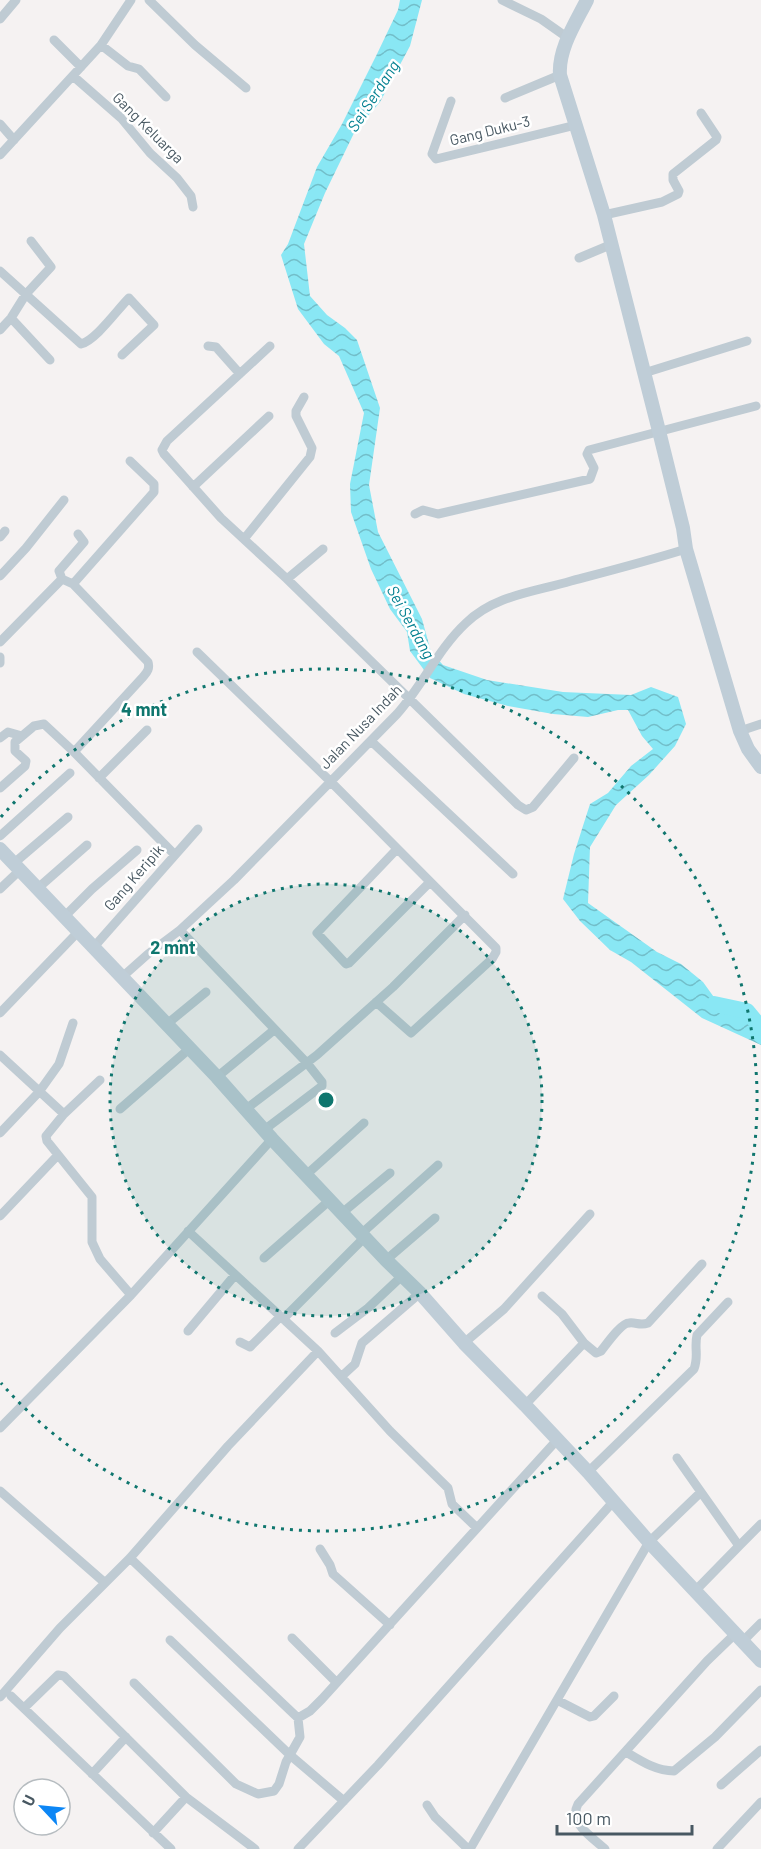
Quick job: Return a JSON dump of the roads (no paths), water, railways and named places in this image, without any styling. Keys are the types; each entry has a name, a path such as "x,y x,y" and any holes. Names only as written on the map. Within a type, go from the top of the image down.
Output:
{"main road":[{"path":"587,0 568,38 560,62 560,75 604,215 683,528 686,549 740,731 748,749 761,767"},
{"path":"0,849 588,1472 649,1542 761,1661"}],"street":[{"path":"0,19 16,0"},
{"path":"0,155 101,45 131,0"},
{"path":"149,0 195,45 246,88"},
{"path":"502,0 541,20 568,38"},
{"path":"54,40 81,67"},
{"path":"101,45 128,66 139,69 166,97"},
{"path":"505,99 560,75"},
{"name":"Gang Keluarga","path":"73,76 121,118 150,153 177,178 191,196 193,207"},
{"name":"Gang Duku-3","path":"451,101 432,154 436,159 576,126"},
{"path":"604,215 662,202 678,194 679,191 673,180 674,174 717,137 700,113"},
{"path":"0,124 14,140"},
{"path":"0,330 11,318 26,294 51,267 31,241"},
{"path":"579,258 610,245"},
{"path":"0,271 81,344 94,335 129,298 154,326 122,356"},
{"path":"11,318 50,360"},
{"path":"644,373 747,342"},
{"path":"208,346 216,347 240,374"},
{"path":"270,346 167,441 162,450 193,487 244,539 413,696 437,728 518,805 526,810 533,807 574,758"},
{"path":"244,539 309,458 312,448 296,416 296,411 304,397"},
{"path":"415,514 423,510 438,514 590,479 594,468 587,454 589,450 756,406"},
{"path":"193,487 269,416"},
{"path":"73,584 154,492 154,484 130,460"},
{"path":"0,576 26,548 64,500"},
{"path":"62,579 60,571 84,542 78,534"},
{"path":"287,579 323,549"},
{"name":"Jalan Nusa Indah","path":"121,978 180,930 234,880 371,741 413,696 449,640 467,621 484,608 506,597 570,582 686,549"},
{"path":"62,579 73,584 148,662 149,666 143,677 74,752"},
{"path":"0,642 62,579"},
{"path":"196,652 330,781 496,948 492,959 411,1034 376,1002"},
{"path":"0,657 0,663"},
{"path":"0,789 25,766 26,761 15,751 15,742 34,726 44,724 175,855"},
{"path":"740,731 761,724"},
{"path":"99,778 147,730"},
{"path":"0,738 8,732 22,736"},
{"path":"371,741 513,874"},
{"path":"0,836 70,773"},
{"path":"0,889 16,867 68,817"},
{"name":"Gang Keripik","path":"93,948 198,829"},
{"path":"38,888 87,845"},
{"path":"396,849 317,933 345,964 349,963 385,930 430,882"},
{"path":"65,916 136,850"},
{"path":"246,1109 307,1063 376,1002 465,915"},
{"path":"0,1428 131,1295 189,1231 268,1135 322,1084 307,1063 180,930"},
{"path":"0,1013 78,932"},
{"path":"167,1024 206,992"},
{"path":"0,1133 39,1092 59,1064 73,1023"},
{"path":"217,1077 274,1029"},
{"path":"120,1109 189,1049"},
{"path":"0,1055 64,1114"},
{"path":"100,1080 64,1114 46,1136 57,1156 92,1197 91,1235 95,1250 106,1267 131,1295"},
{"path":"306,1175 364,1123"},
{"path":"0,1216 57,1156"},
{"path":"240,1342 250,1347 282,1318 363,1235 438,1165"},
{"path":"342,1213 390,1173"},
{"path":"264,1258 330,1200"},
{"path":"464,1343 504,1309 591,1214"},
{"path":"386,1260 435,1218"},
{"path":"189,1231 318,1351 390,1431 448,1488 452,1504 477,1528"},
{"path":"542,1296 562,1314 584,1343 596,1353 601,1351 624,1324 644,1325 648,1323 702,1264"},
{"path":"188,1331 235,1275"},
{"path":"335,1333 368,1308 402,1276"},
{"path":"342,1377 356,1364 362,1343 420,1293"},
{"path":"588,1472 694,1369 698,1360 695,1341 697,1335 728,1302"},
{"path":"525,1405 584,1343"},
{"path":"0,1697 60,1628 130,1558 228,1446 318,1351"},
{"path":"298,1718 310,1711 390,1625 556,1440"},
{"path":"678,1458 739,1546"},
{"path":"0,1491 104,1582"},
{"path":"427,1805 435,1817 469,1849 649,1542 701,1492"},
{"path":"298,1849 613,1502"},
{"path":"695,1591 761,1524"},
{"path":"320,1549 333,1574 390,1625"},
{"path":"130,1558 298,1718 300,1737 274,1791 261,1794 243,1789 134,1683"},
{"path":"605,1849 578,1823 575,1812 579,1804 707,1660 761,1623"},
{"path":"292,1638 336,1682"},
{"path":"170,1640 290,1755 344,1801"},
{"path":"24,1708 57,1674 64,1676 186,1797 252,1848"},
{"path":"626,1752 649,1765 662,1770 674,1771 715,1737 761,1690"},
{"path":"557,1700 590,1718 614,1695"},
{"path":"11,1696 171,1849"},
{"path":"92,1774 126,1737"},
{"path":"721,1785 761,1750"},
{"path":"153,1833 186,1797"},
{"path":"717,1849 761,1802"}],"water":[{"path":"400,0 422,0 410,46 380,102 355,131 325,193 304,244 310,296 327,315 357,340 380,408 369,485 378,532 422,619 431,652 443,665 487,680 563,692 631,695 651,687 678,697 686,724 675,746 649,775 616,805 590,847 588,903 657,952 681,964 703,982 716,1000 761,1018 761,1045 702,1018 631,962 610,950 580,921 563,899 590,804 608,793 631,766 653,749 642,736 628,710 588,717 553,714 508,706 464,694 430,678 410,651 407,632 390,609 371,569 351,512 350,484 364,413 339,356 324,344 298,309 281,255 288,244 317,167 342,124 377,54 398,10"}],"waterway":[{"name":"Sei Serdang","path":"714,1004 747,1011 761,1028"}]}
